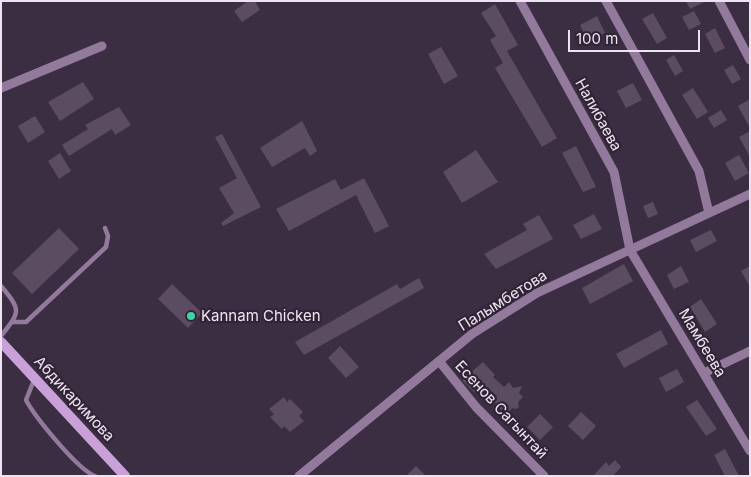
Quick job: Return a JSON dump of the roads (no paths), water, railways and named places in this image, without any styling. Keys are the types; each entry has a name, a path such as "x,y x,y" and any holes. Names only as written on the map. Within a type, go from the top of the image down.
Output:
{"main road":[{"name":"Абдикаримова","path":"1,343 125,476"}],"street":[{"name":"Налибаева","path":"520,1 614,172 630,250"},
{"path":"606,1 700,171 708,213"},
{"path":"719,1 750,60"},
{"path":"1,88 102,46"},
{"name":"Палымбетова","path":"299,476 472,334 537,293 750,194"},
{"name":"Мамбеева","path":"630,250 750,451"},
{"path":"704,373 750,351"},
{"name":"Есенов Сагынтай","path":"439,361 476,407 544,476"}],"lane":[{"path":"12,322 26,322 106,248 108,236 105,228"},
{"path":"1,286 17,305 12,322 1,336"},
{"path":"35,379 26,400 34,414 82,468 95,476"}],"place":[{"name":"Kannam Chicken","path":"191,316"}]}
